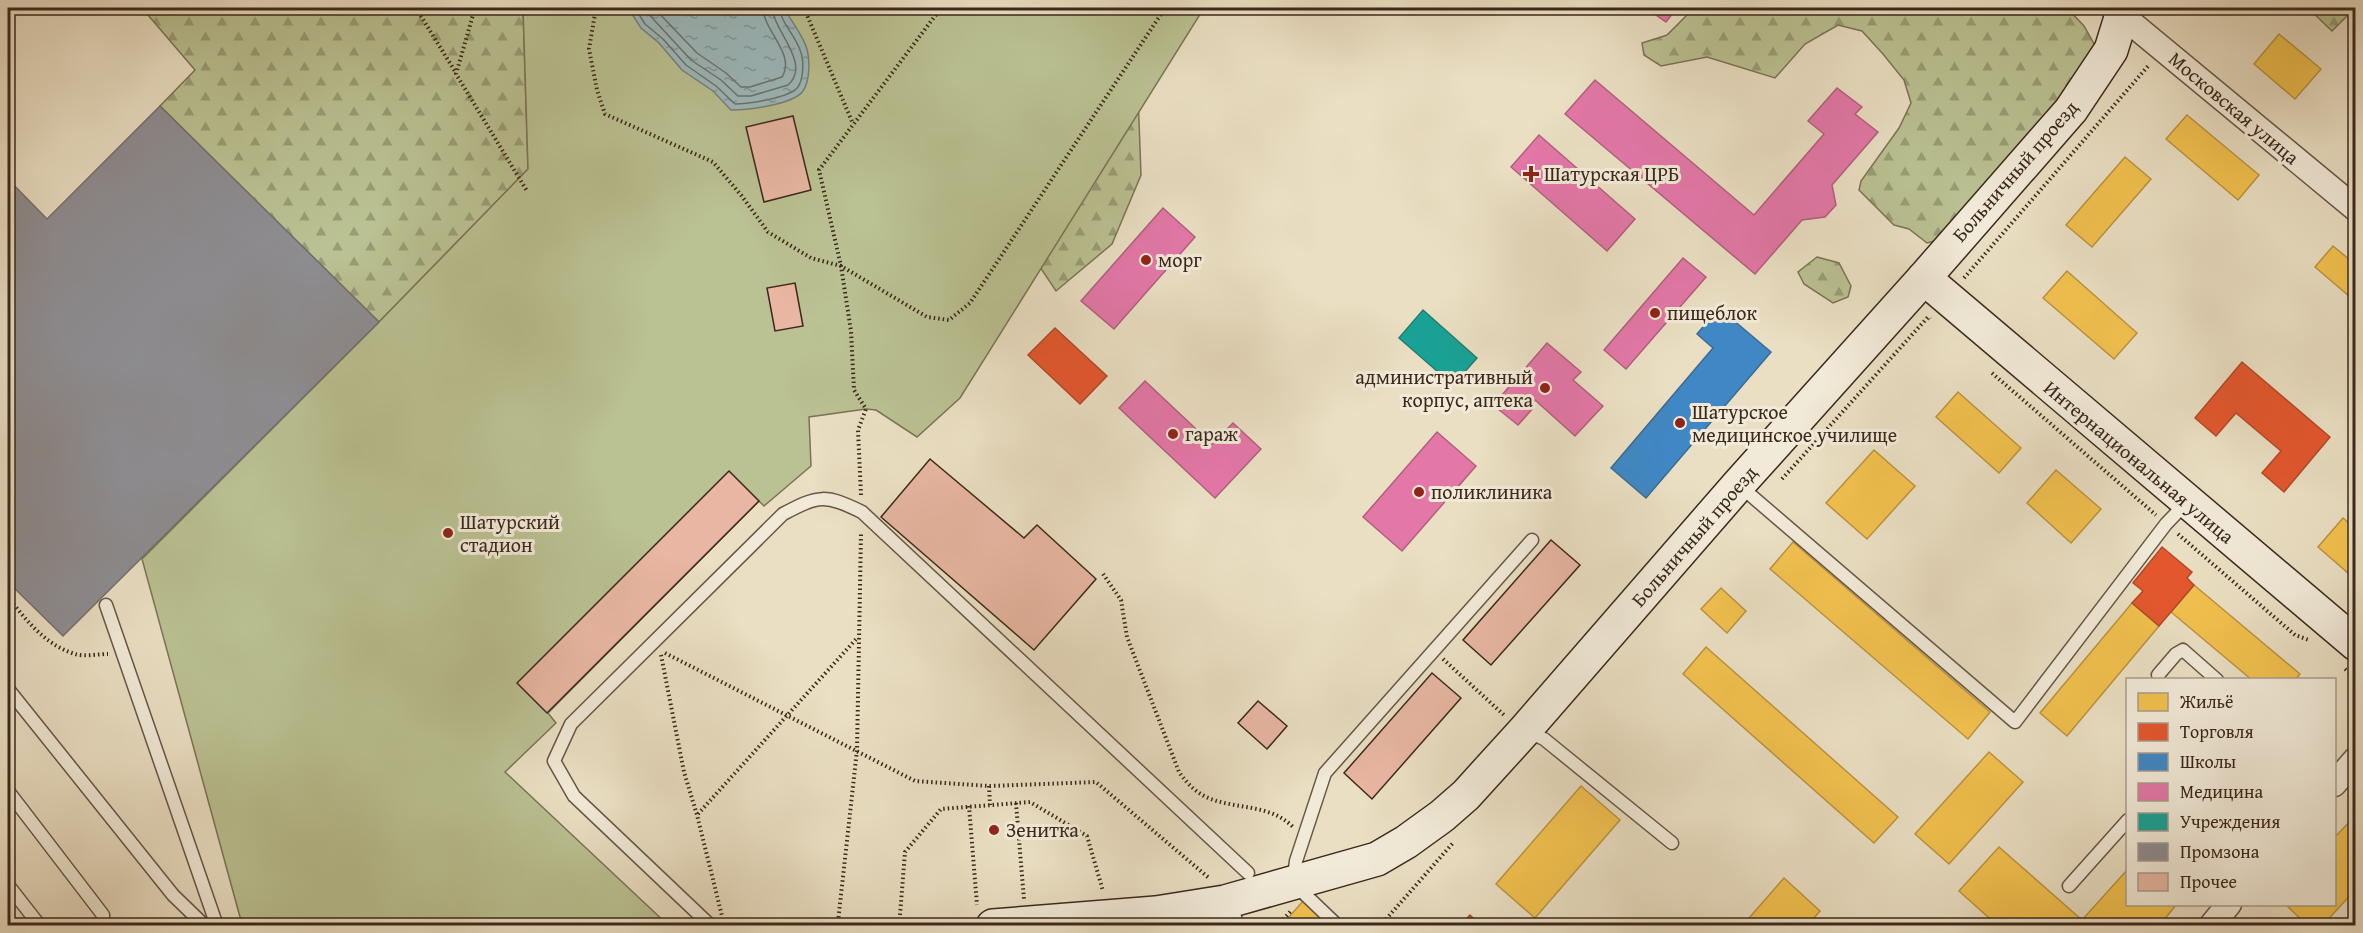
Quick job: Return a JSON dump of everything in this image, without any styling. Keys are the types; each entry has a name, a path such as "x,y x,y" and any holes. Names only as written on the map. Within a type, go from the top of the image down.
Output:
{"street":[{"name":"Московская улица","path":"2120,10 2355,209"},
{"name":"Больничный проезд","path":"985,916 1156,914 1222,902 1377,859 1406,842 1466,795 1738,484 1924,278 2071,110 2111,50 2120,10"},
{"name":"Интернациональная улица","path":"1924,278 2355,644"},
{"path":"2211,926 2227,906"}],"lane":[{"path":"1738,484 2015,722 2166,524 2186,502"},
{"path":"711,926 574,796 554,761 571,724 783,514 811,500 837,500 862,512 1248,873"},
{"path":"1338,926 1293,883 1303,839 1325,773 1532,540"},
{"path":"106,605 217,926"},
{"path":"2158,675 2176,654 2183,650 2215,678"},
{"path":"8,689 173,895 205,926"},
{"path":"1525,730 1544,739 1672,843"},
{"path":"8,791 103,915 103,926"},
{"path":"2069,886 2126,821"},
{"path":"8,885 40,926"}],"path":[{"path":"416,8 527,191"},
{"path":"456,74 475,8"},
{"path":"596,8 589,49 597,90 605,114 713,162 768,232 811,258 841,266 927,317 949,320 970,303 1165,8"},
{"path":"804,8 853,124"},
{"path":"838,922 856,750 862,512 858,430 866,409 854,390 851,331 841,266 819,170 941,8"},
{"path":"1962,279 2149,64 2158,72"},
{"path":"1103,574 1121,600 1126,637 1179,772 1189,786 1206,797 1270,811 1291,824 1303,839"},
{"path":"8,597 34,629 55,645 76,654 122,654"},
{"path":"698,814 859,637"},
{"path":"1434,650 1497,709 1525,730"},
{"path":"725,926 698,814 684,772 660,651 915,781 989,786 1096,782 1222,902"},
{"path":"989,786 990,805"},
{"path":"1016,802 1024,901"},
{"path":"900,915 905,852 941,809 1030,802 1087,836 1103,892"},
{"path":"969,806 985,916"}],"green space":[{"path":"142,8 523,8 528,169 379,322 160,106 195,70"},
{"name":"Шатурский стадион","path":"523,8 1204,8 960,398 917,437 876,410 866,409 809,417 811,466 764,506 759,501 548,713 556,723 505,772 668,925 248,925 240,917 142,559 528,169"},
{"path":"1041,8 1229,8 1181,9 1137,67 1141,175 1112,244 1056,291 1032,255"},
{"path":"1694,8 2067,8 2084,26 2097,49 2066,98 1939,240 1927,243 1909,229 1894,225 1859,190 1861,181 1899,128 1911,103 1904,80 1862,31 1838,25 1805,44 1775,78 1707,57 1661,66 1644,55 1642,43 1667,35"},
{"path":"2308,8 2355,8 2332,31"},
{"path":"1817,257 1839,263 1851,286 1848,297 1833,303 1804,284 1798,272"}],"water":[{"path":"628,8 784,8 807,49 809,70 805,87 798,96 790,100 758,108 731,110 713,91 682,70 659,43 641,28"}],"building: Жильё":[{"path":"2279,34 2321,69 2295,99 2254,64"},
{"path":"2187,115 2259,175 2238,200 2166,139"},
{"path":"2125,157 2151,179 2092,247 2066,225"},
{"path":"2333,246 2356,265 2356,302 2315,267"},
{"path":"2067,271 2137,333 2114,359 2043,298"},
{"path":"1958,392 2021,448 1999,473 1936,417"},
{"path":"1874,450 1915,486 1867,539 1826,503"},
{"path":"2056,470 2101,509 2071,543 2027,503"},
{"path":"2343,518 2356,529 2356,580 2318,547"},
{"path":"1793,542 1990,712 1968,739 1770,569"},
{"path":"2194,585 2300,674 2297,678 2250,678 2171,612"},
{"path":"1721,588 1746,611 1727,633 1701,609"},
{"path":"2132,603 2159,626 2067,736 2040,713"},
{"path":"1706,647 1898,817 1874,843 1683,674"},
{"path":"1989,752 2023,782 1949,864 1915,834"},
{"path":"1581,786 1620,820 1535,918 1496,884"},
{"path":"2356,815 2356,889 2322,926 2308,926 2287,906 2336,906 2336,836"},
{"path":"1999,847 2082,920 2126,871 2126,906 2175,906 2159,926 1998,926 1959,891"},
{"path":"1784,878 1820,911 1807,926 1742,926"},
{"path":"1304,900 1333,926 1281,926"}],"building: Торговля":[{"path":"1055,328 1107,376 1080,404 1028,355"},
{"path":"2242,362 2330,437 2284,492 2262,473 2281,451 2236,413 2216,436 2195,418"},
{"path":"2162,547 2192,572 2187,578 2194,585 2159,626 2132,603 2143,591 2133,583"},
{"path":"1470,915 1481,926 1459,926"}],"building: Школы":[{"name":"Шатурское медицинское училище","path":"1719,308 1771,352 1646,498 1611,468 1713,348 1697,334"}],"building: Медицина":[{"path":"1646,8 1677,8 1666,22"},
{"path":"1595,80 1754,215 1824,134 1808,121 1837,88 1862,107 1855,114 1878,132 1832,185 1836,205 1825,217 1802,220 1755,274 1565,114"},
{"path":"1539,135 1635,219 1607,251 1511,167"},
{"name":"морг","path":"1163,208 1195,237 1114,329 1081,301"},
{"name":"пищеблок","path":"1683,258 1706,277 1626,369 1604,350"},
{"name":"административный корпус, аптека","path":"1547,343 1581,372 1573,380 1603,406 1575,436 1535,400 1531,404 1534,407 1518,425 1498,409 1507,399 1502,395"},
{"name":"гараж","path":"1145,381 1212,444 1233,423 1261,449 1215,498 1119,408"},
{"name":"поликлиника","path":"1437,432 1476,466 1402,551 1363,517"}],"building: Учреждения":[{"path":"1423,310 1477,358 1453,385 1399,338"}],"building: Промзона":[{"path":"160,106 379,322 63,636 8,582 8,179 47,219"}],"building: Прочее":[{"path":"793,116 811,190 764,202 746,127"},
{"path":"795,283 803,326 775,331 767,288"},
{"path":"930,459 1024,538 1037,525 1096,579 1034,650 881,517"},
{"path":"729,471 759,501 547,713 517,683"},
{"path":"1551,540 1580,565 1491,665 1463,640"},
{"path":"1432,673 1461,698 1372,799 1344,773"},
{"path":"1258,701 1287,726 1267,749 1238,723"}],"place":[{"name":"Шатурская ЦРБ","path":"1531,174"},
{"name":"морг","path":"1146,260"},
{"name":"пищеблок","path":"1655,313"},
{"name":"административный корпус, аптека","path":"1545,388"},
{"name":"Шатурское медицинское училище","path":"1680,423"},
{"name":"гараж","path":"1173,434"},
{"name":"поликлиника","path":"1419,492"},
{"name":"Шатурский стадион","path":"448,533"},
{"name":"Зенитка","path":"994,830"}]}
